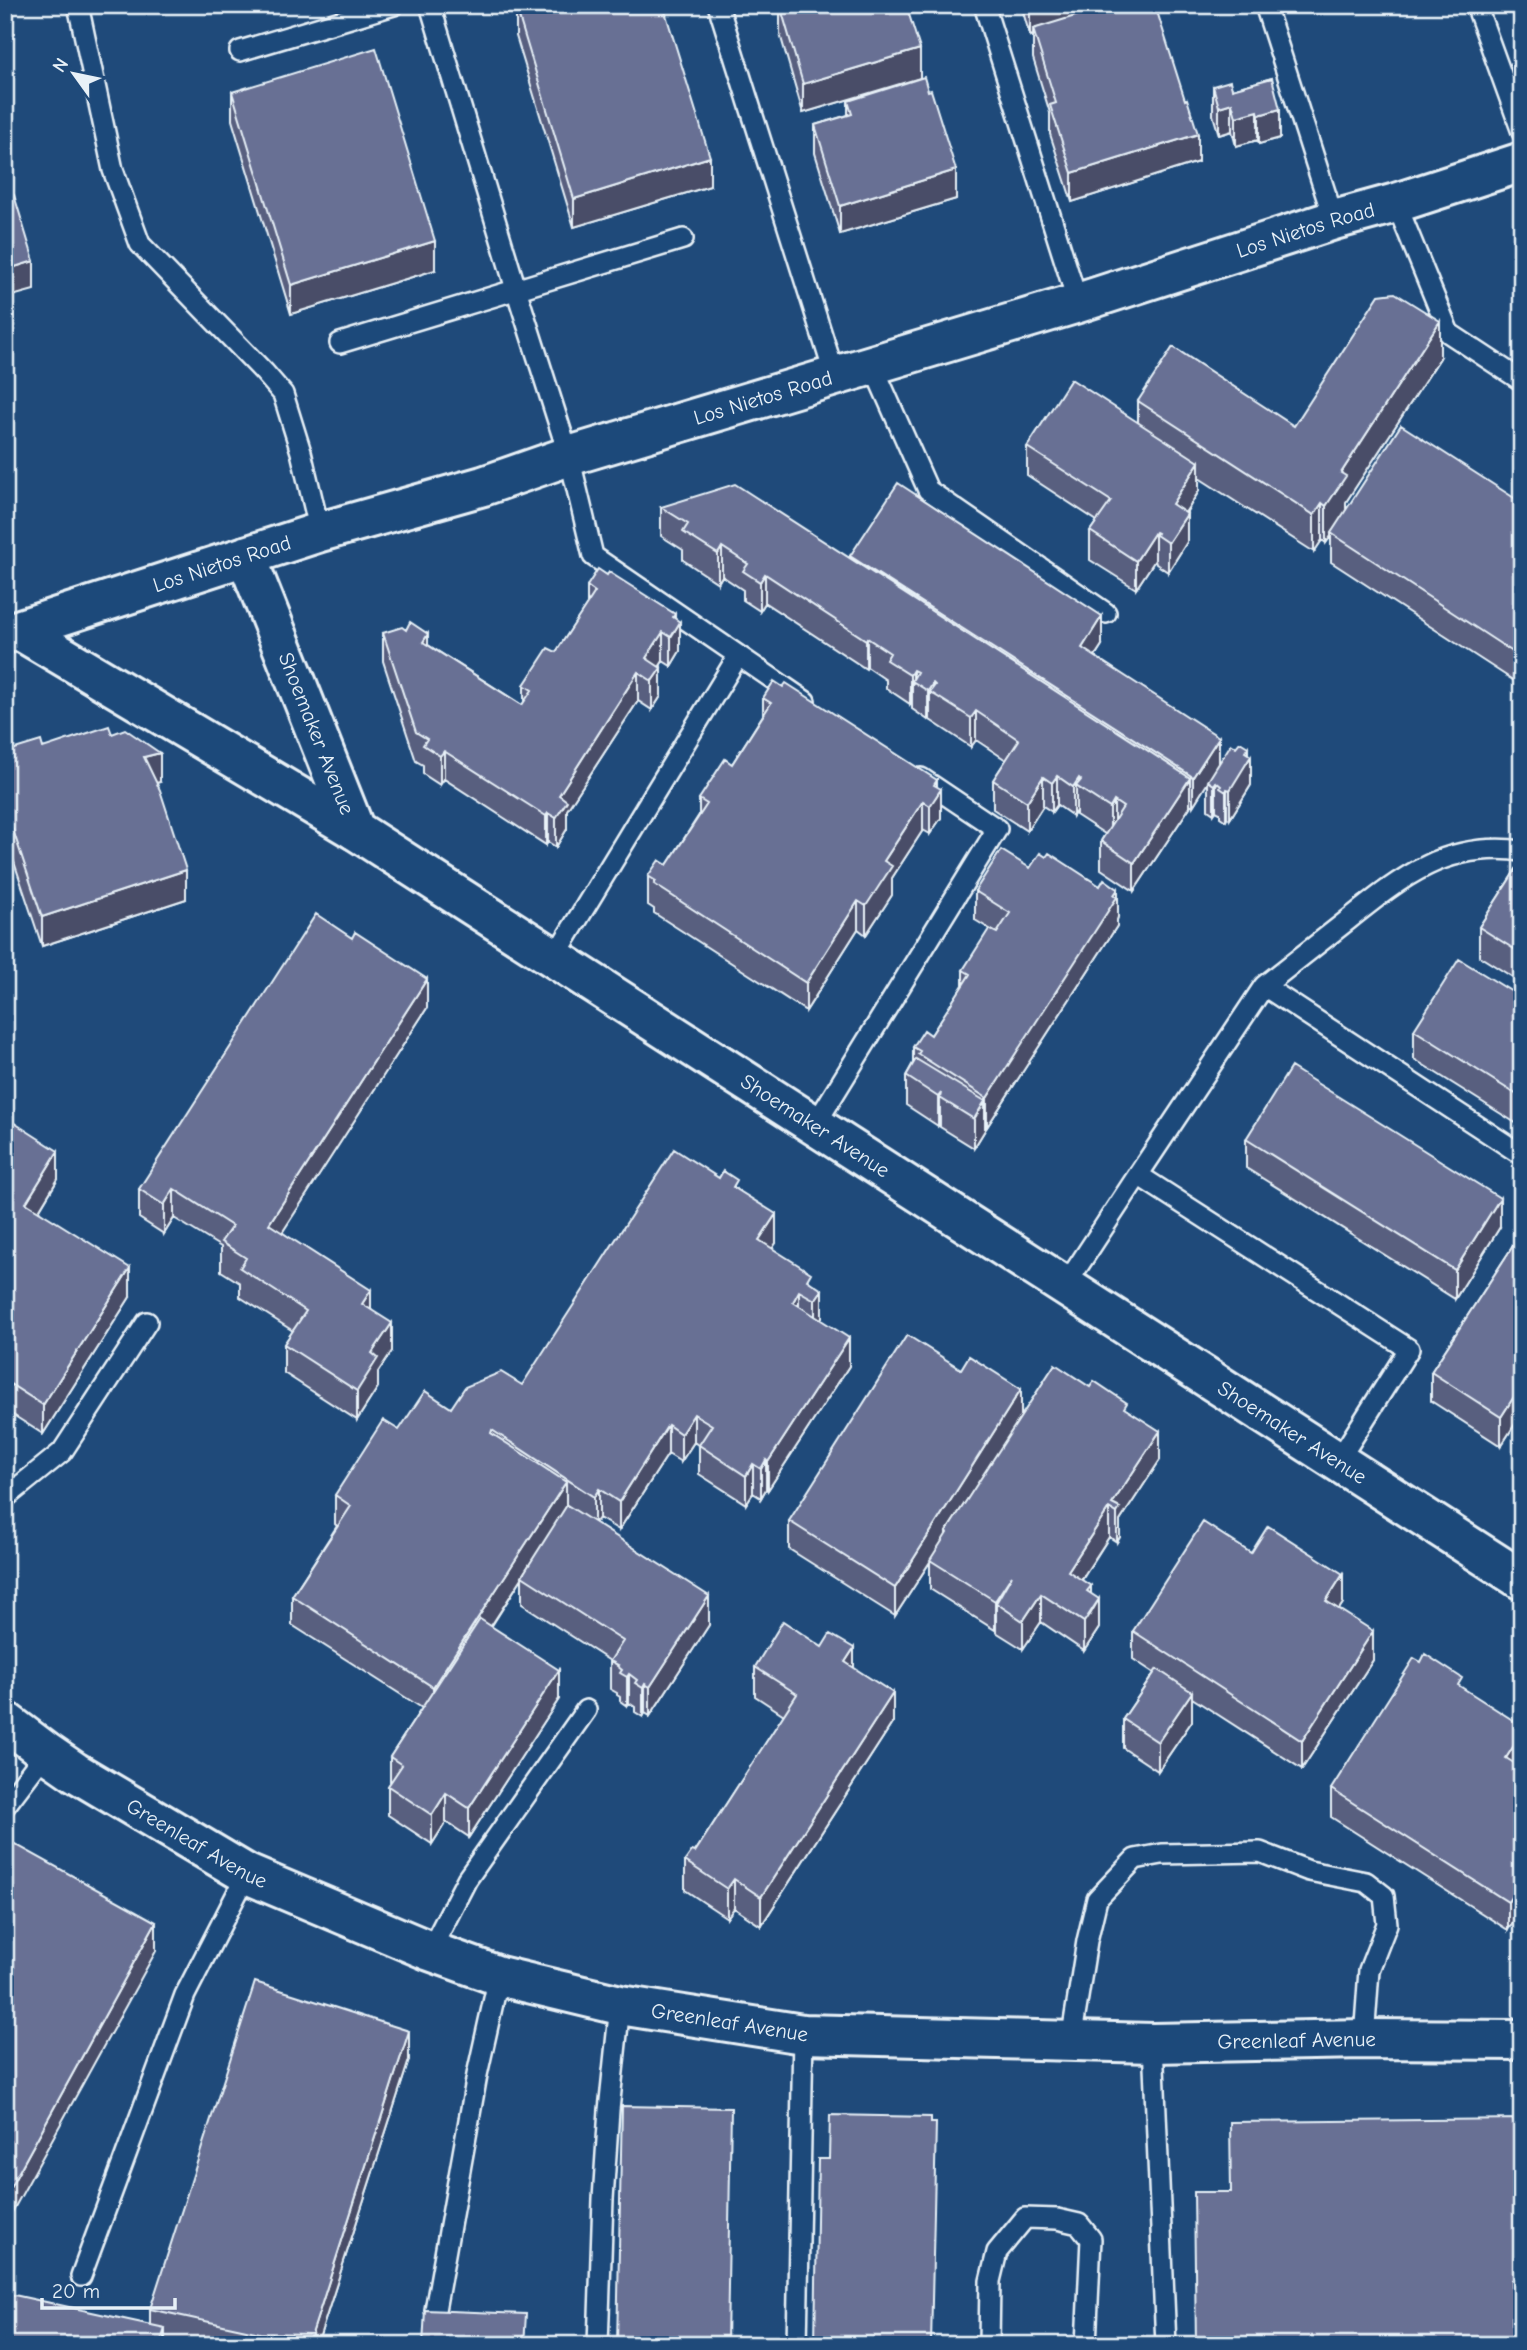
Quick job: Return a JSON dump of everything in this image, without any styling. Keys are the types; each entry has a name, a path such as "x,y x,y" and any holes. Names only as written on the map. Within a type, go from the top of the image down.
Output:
{"main road":[{"name":"Los Nietos Road","path":"12,632 320,532 484,486 569,456 1078,303 1522,162"},
{"name":"Shoemaker Avenue","path":"246,556 355,830 1522,1580"},
{"path":"12,632 355,830"},
{"name":"Greenleaf Avenue","path":"5,1721 46,1752 247,1874 430,1951 499,1976 620,2005 803,2034 1153,2043 1522,2039"}],"lane":[{"path":"78,5 113,170 140,244 283,394 301,453 320,532"},
{"path":"240,51 394,5"},
{"path":"430,5 569,456 593,556 817,709"},
{"path":"718,5 835,376"},
{"path":"984,5 1078,303"},
{"path":"1265,5 1334,220"},
{"path":"1476,5 1522,132"},
{"path":"1395,203 1449,333 1522,380"},
{"path":"340,343 684,239"},
{"path":"873,366 928,490 1106,613"},
{"path":"554,958 738,656"},
{"path":"816,1125 997,829 907,769"},
{"path":"1065,1286 1264,986 1397,881 1428,864 1465,852 1502,848 1522,851"},
{"path":"1264,986 1522,1155"},
{"path":"1138,1175 1409,1349 1338,1461"},
{"path":"5,1498 62,1452 147,1322"},
{"path":"430,1951 467,1879 586,1710"},
{"path":"5,1806 46,1752"},
{"path":"1071,2041 1087,1941 1097,1899 1135,1859 1162,1854 1260,1852 1309,1871 1366,1882 1384,1896 1387,1924 1369,1970 1364,2039"},
{"path":"81,2276 185,1995 247,1874"},
{"path":"435,2309 477,2075 499,1976"},
{"path":"598,2345 603,2199 620,2005"},
{"path":"797,2345 803,2034"},
{"path":"1153,2043 1166,2345"},
{"path":"989,2345 990,2281 997,2252 1025,2218 1057,2219 1079,2224 1091,2239 1086,2345"}],"building":[{"path":"663,5 710,157 574,199 516,7"},
{"path":"780,5 906,5 920,49 803,84"},
{"path":"1111,5 1155,5 1198,134 1072,173 1050,105 1056,103 1033,29"},
{"path":"376,48 435,241 291,285 232,92"},
{"path":"924,77 928,91 931,90 956,170 840,206 815,125 852,114 848,101"},
{"path":"1272,78 1280,109 1259,115 1258,111 1236,117 1232,103 1219,107 1213,86 1230,81 1232,89"},
{"path":"14,195 34,261 5,270 5,197"},
{"path":"1395,293 1440,321 1341,473 1346,476 1326,506 1322,503 1314,515 1138,401 1173,347 1294,426 1379,295"},
{"path":"1071,379 1199,462 1172,504 1187,514 1168,543 1155,532 1136,561 1090,531 1111,501 1027,447"},
{"path":"1401,425 1522,503 1522,658 1331,533"},
{"path":"898,483 1102,616 1082,648 1219,737 1193,777 850,556"},
{"path":"735,484 1190,778 1134,863 1101,841 1123,807 1114,801 1110,808 1076,786 1081,780 1079,778 1073,787 1057,776 1052,783 1043,777 1027,802 993,780 1019,740 976,711 971,718 930,692 935,685 933,683 928,691 912,681 917,672 913,670 910,675 886,660 890,653 765,574 760,582 743,571 748,564 722,547 718,554 683,532 688,524 661,507"},
{"path":"598,569 607,575 609,572 675,614 673,617 680,622 671,637 663,632 646,658 661,668 652,681 638,672 559,795 567,801 556,818 548,813 546,816 444,751 440,756 423,745 427,739 416,732 383,633 402,627 406,630 410,622 428,634 423,642 522,705 532,690 524,685 548,648 556,652 595,592 587,586"},
{"path":"774,681 783,687 786,683 937,780 934,785 941,789 930,806 923,801 884,861 892,866 866,906 858,901 806,983 654,884 656,881 648,876 659,860 667,865 707,804 699,799 725,759 732,764 771,703 763,698"},
{"path":"109,726 112,734 125,729 160,753 144,757 160,790 186,870 42,917 5,806 5,752 41,741 43,748"},
{"path":"1240,742 1248,747 1245,752 1251,756 1230,790 1227,789 1226,792 1216,782 1214,785 1208,781 1231,744 1236,747"},
{"path":"1001,850 1030,868 1040,853 1046,857 1049,853 1100,886 1104,879 1118,889 1114,895 1117,897 987,1098 918,1054 920,1051 913,1047 924,1030 931,1035 970,974 963,970 989,929 997,933 1010,913 975,891"},
{"path":"1522,860 1522,954 1479,927"},
{"path":"316,914 352,938 355,932 427,979 269,1224 371,1290 362,1304 392,1323 372,1353 378,1358 357,1391 284,1344 306,1311 240,1268 246,1258 221,1242 232,1226 174,1189 164,1205 139,1189"},
{"path":"1459,959 1522,998 1522,1098 1414,1030"},
{"path":"916,1059 985,1101 974,1119 940,1098 941,1093 938,1097 906,1076"},
{"path":"1291,1067 1500,1198 1455,1270 1246,1139"},
{"path":"5,1117 58,1151 26,1203 130,1268 43,1405 10,1384 5,1392"},
{"path":"674,1149 719,1178 723,1171 737,1180 733,1187 776,1214 759,1240 811,1273 807,1280 822,1290 815,1300 799,1291 793,1302 849,1338 768,1462 766,1460 761,1469 753,1464 746,1476 699,1445 712,1425 694,1414 681,1434 668,1425 619,1502 599,1489 594,1497 492,1430 491,1433 566,1482 433,1687 292,1596 351,1506 335,1495 383,1420 399,1430 425,1391 451,1408 465,1387 501,1372 522,1385"},
{"path":"1522,1232 1522,1384 1501,1417 1431,1372"},
{"path":"907,1335 961,1369 969,1356 1021,1389 895,1588 789,1521"},
{"path":"1055,1364 1090,1387 1094,1381 1127,1403 1124,1408 1160,1431 1112,1504 1120,1508 1117,1513 1109,1508 1068,1571 1091,1586 1087,1591 1099,1599 1084,1622 1041,1594 1023,1621 996,1603 1012,1575 995,1601 930,1560"},
{"path":"567,1505 709,1596 650,1687 645,1684 643,1688 635,1683 637,1680 629,1674 627,1677 620,1673 622,1670 618,1665 610,1661 623,1641 522,1576"},
{"path":"1203,1522 1251,1553 1268,1526 1343,1574 1326,1601 1373,1631 1302,1741 1133,1631"},
{"path":"480,1619 559,1670 469,1808 446,1793 432,1815 388,1786 402,1765 390,1757"},
{"path":"783,1621 822,1647 830,1634 854,1648 845,1662 893,1693 761,1897 734,1879 727,1889 685,1861 692,1851 695,1852 797,1694 755,1667"},
{"path":"1425,1654 1462,1678 1458,1685 1522,1726 1522,1733 1506,1758 1522,1768 1522,1879 1508,1902 1331,1789 1414,1658 1421,1662"},
{"path":"1157,1669 1192,1692 1158,1742 1123,1719"},
{"path":"6,1839 156,1922 5,2197 5,1841"},
{"path":"255,1982 409,2031 312,2334 260,2333 150,2309"},
{"path":"622,2106 731,2108 727,2345 617,2345"},
{"path":"830,2115 931,2117 931,2123 936,2123 931,2345 815,2345 818,2159 829,2159"},
{"path":"1522,2119 1522,2280 1512,2280 1512,2345 1196,2345 1194,2192 1231,2192 1230,2122"},
{"path":"5,2293 165,2328 160,2345 5,2345"},
{"path":"425,2310 526,2314 524,2345 423,2345"}]}
